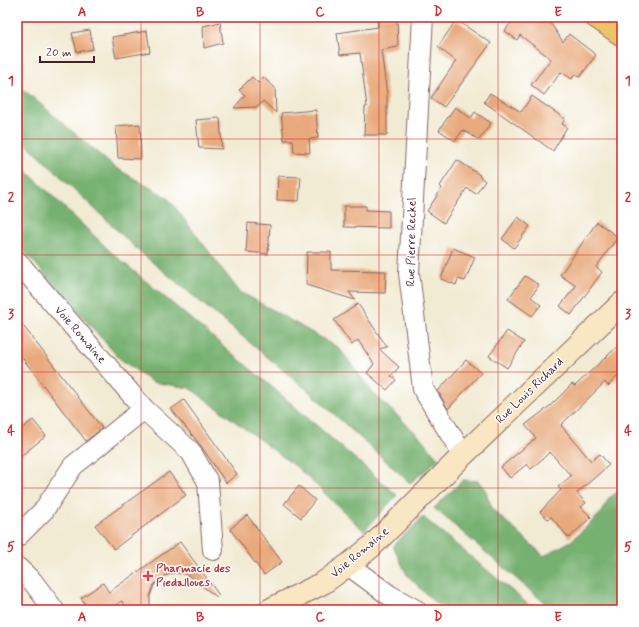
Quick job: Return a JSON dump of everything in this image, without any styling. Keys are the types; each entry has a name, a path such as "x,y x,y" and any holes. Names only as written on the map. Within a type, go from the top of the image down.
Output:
{"main road":[{"path":"596,17 622,35"},
{"name":"Rue Louis Richard","path":"439,478 622,303"},
{"name":"Voie Romaine","path":"279,607 323,583 348,565 401,518 439,478"}],"street":[{"name":"Rue Pierre Reckel","path":"423,17 409,273 423,389 463,455"},
{"name":"Voie Romaine","path":"17,261 144,409 191,452 208,482 213,550"},
{"path":"17,537 44,510 73,466 144,409"},
{"path":"348,565 389,595 416,610"},
{"path":"17,567 33,582 54,610"}],"green space":[{"path":"17,84 114,167 168,198 239,291 339,348 374,394 420,437 439,459 410,483 311,393 140,252 17,135"},
{"path":"17,162 111,252 272,387 397,495 364,531 298,468 190,388 152,382 119,358 17,243"},
{"path":"463,480 478,481 485,489 492,509 544,556 571,541 600,514 609,498 622,489 622,610 553,610 434,508"},
{"path":"423,517 535,610 448,610 433,601 407,575 393,546"}],"building":[{"path":"377,17 397,17 398,47 381,50 387,95 387,135 364,135 365,107 367,107 360,53 340,55 337,33 378,27"},
{"path":"515,17 542,17 552,25 563,42 569,34 596,55 580,77 575,74 572,79 561,72 544,95 531,85 551,59 520,35 517,40 505,31"},
{"path":"456,20 491,43 444,107 431,98 456,61 438,47"},
{"path":"220,22 223,43 204,48 203,26"},
{"path":"90,30 93,49 77,52 72,33"},
{"path":"147,31 150,52 116,58 112,37"},
{"path":"252,77 258,83 263,77 275,88 276,113 263,101 258,107 234,108 245,95 239,90"},
{"path":"490,93 521,112 532,96 565,119 562,124 567,127 553,151 484,102"},
{"path":"455,107 471,118 475,112 491,123 479,140 463,130 455,141 439,130"},
{"path":"316,110 318,138 309,139 310,153 294,152 293,140 284,140 281,113"},
{"path":"220,118 222,149 199,148 196,120"},
{"path":"140,124 141,159 118,158 116,126"},
{"path":"457,160 480,175 479,176 485,181 476,194 467,188 444,223 427,211 442,188 440,186"},
{"path":"278,176 301,177 299,201 277,200"},
{"path":"344,206 366,206 366,210 389,211 389,228 344,227"},
{"path":"518,217 530,226 514,248 502,239"},
{"path":"597,222 618,237 596,267 602,272 571,315 560,306 576,286 560,275"},
{"path":"248,223 270,225 268,254 246,252"},
{"path":"453,248 475,257 465,281 458,279 456,285 441,279"},
{"path":"307,252 331,252 331,270 386,271 385,293 349,292 355,300 306,285"},
{"path":"525,276 539,285 531,297 541,305 532,316 508,299"},
{"path":"358,304 387,347 379,349 399,367 391,376 396,380 387,390 367,373 374,364 358,340 352,345 334,320"},
{"path":"17,318 102,428 86,441 17,351"},
{"path":"507,331 524,342 507,368 489,356"},
{"path":"622,342 622,372 608,386 605,382 561,425 591,461 600,454 609,465 577,493 586,503 581,507 591,517 569,538 551,517 548,519 540,512 561,490 558,487 571,476 550,452 531,469 527,464 510,478 501,467 536,438 525,425 550,406 572,384 575,386"},
{"path":"466,360 481,373 448,409 438,391"},
{"path":"184,400 237,474 226,483 201,446 171,409"},
{"path":"33,420 46,436 17,459 17,432"},
{"path":"169,472 186,495 114,549 95,525"},
{"path":"299,486 315,500 301,518 284,504"},
{"path":"247,515 282,562 264,575 230,529"},
{"name":"Pharmacie des Piedalloues","path":"180,542 219,595 217,597 186,574 174,573 162,577 154,585 150,596 150,610 128,610 122,601 107,610 85,610 88,608 81,598 103,583 109,592"}],"place":[{"name":"Pharmacie des Piedalloues","path":"148,576"}]}
